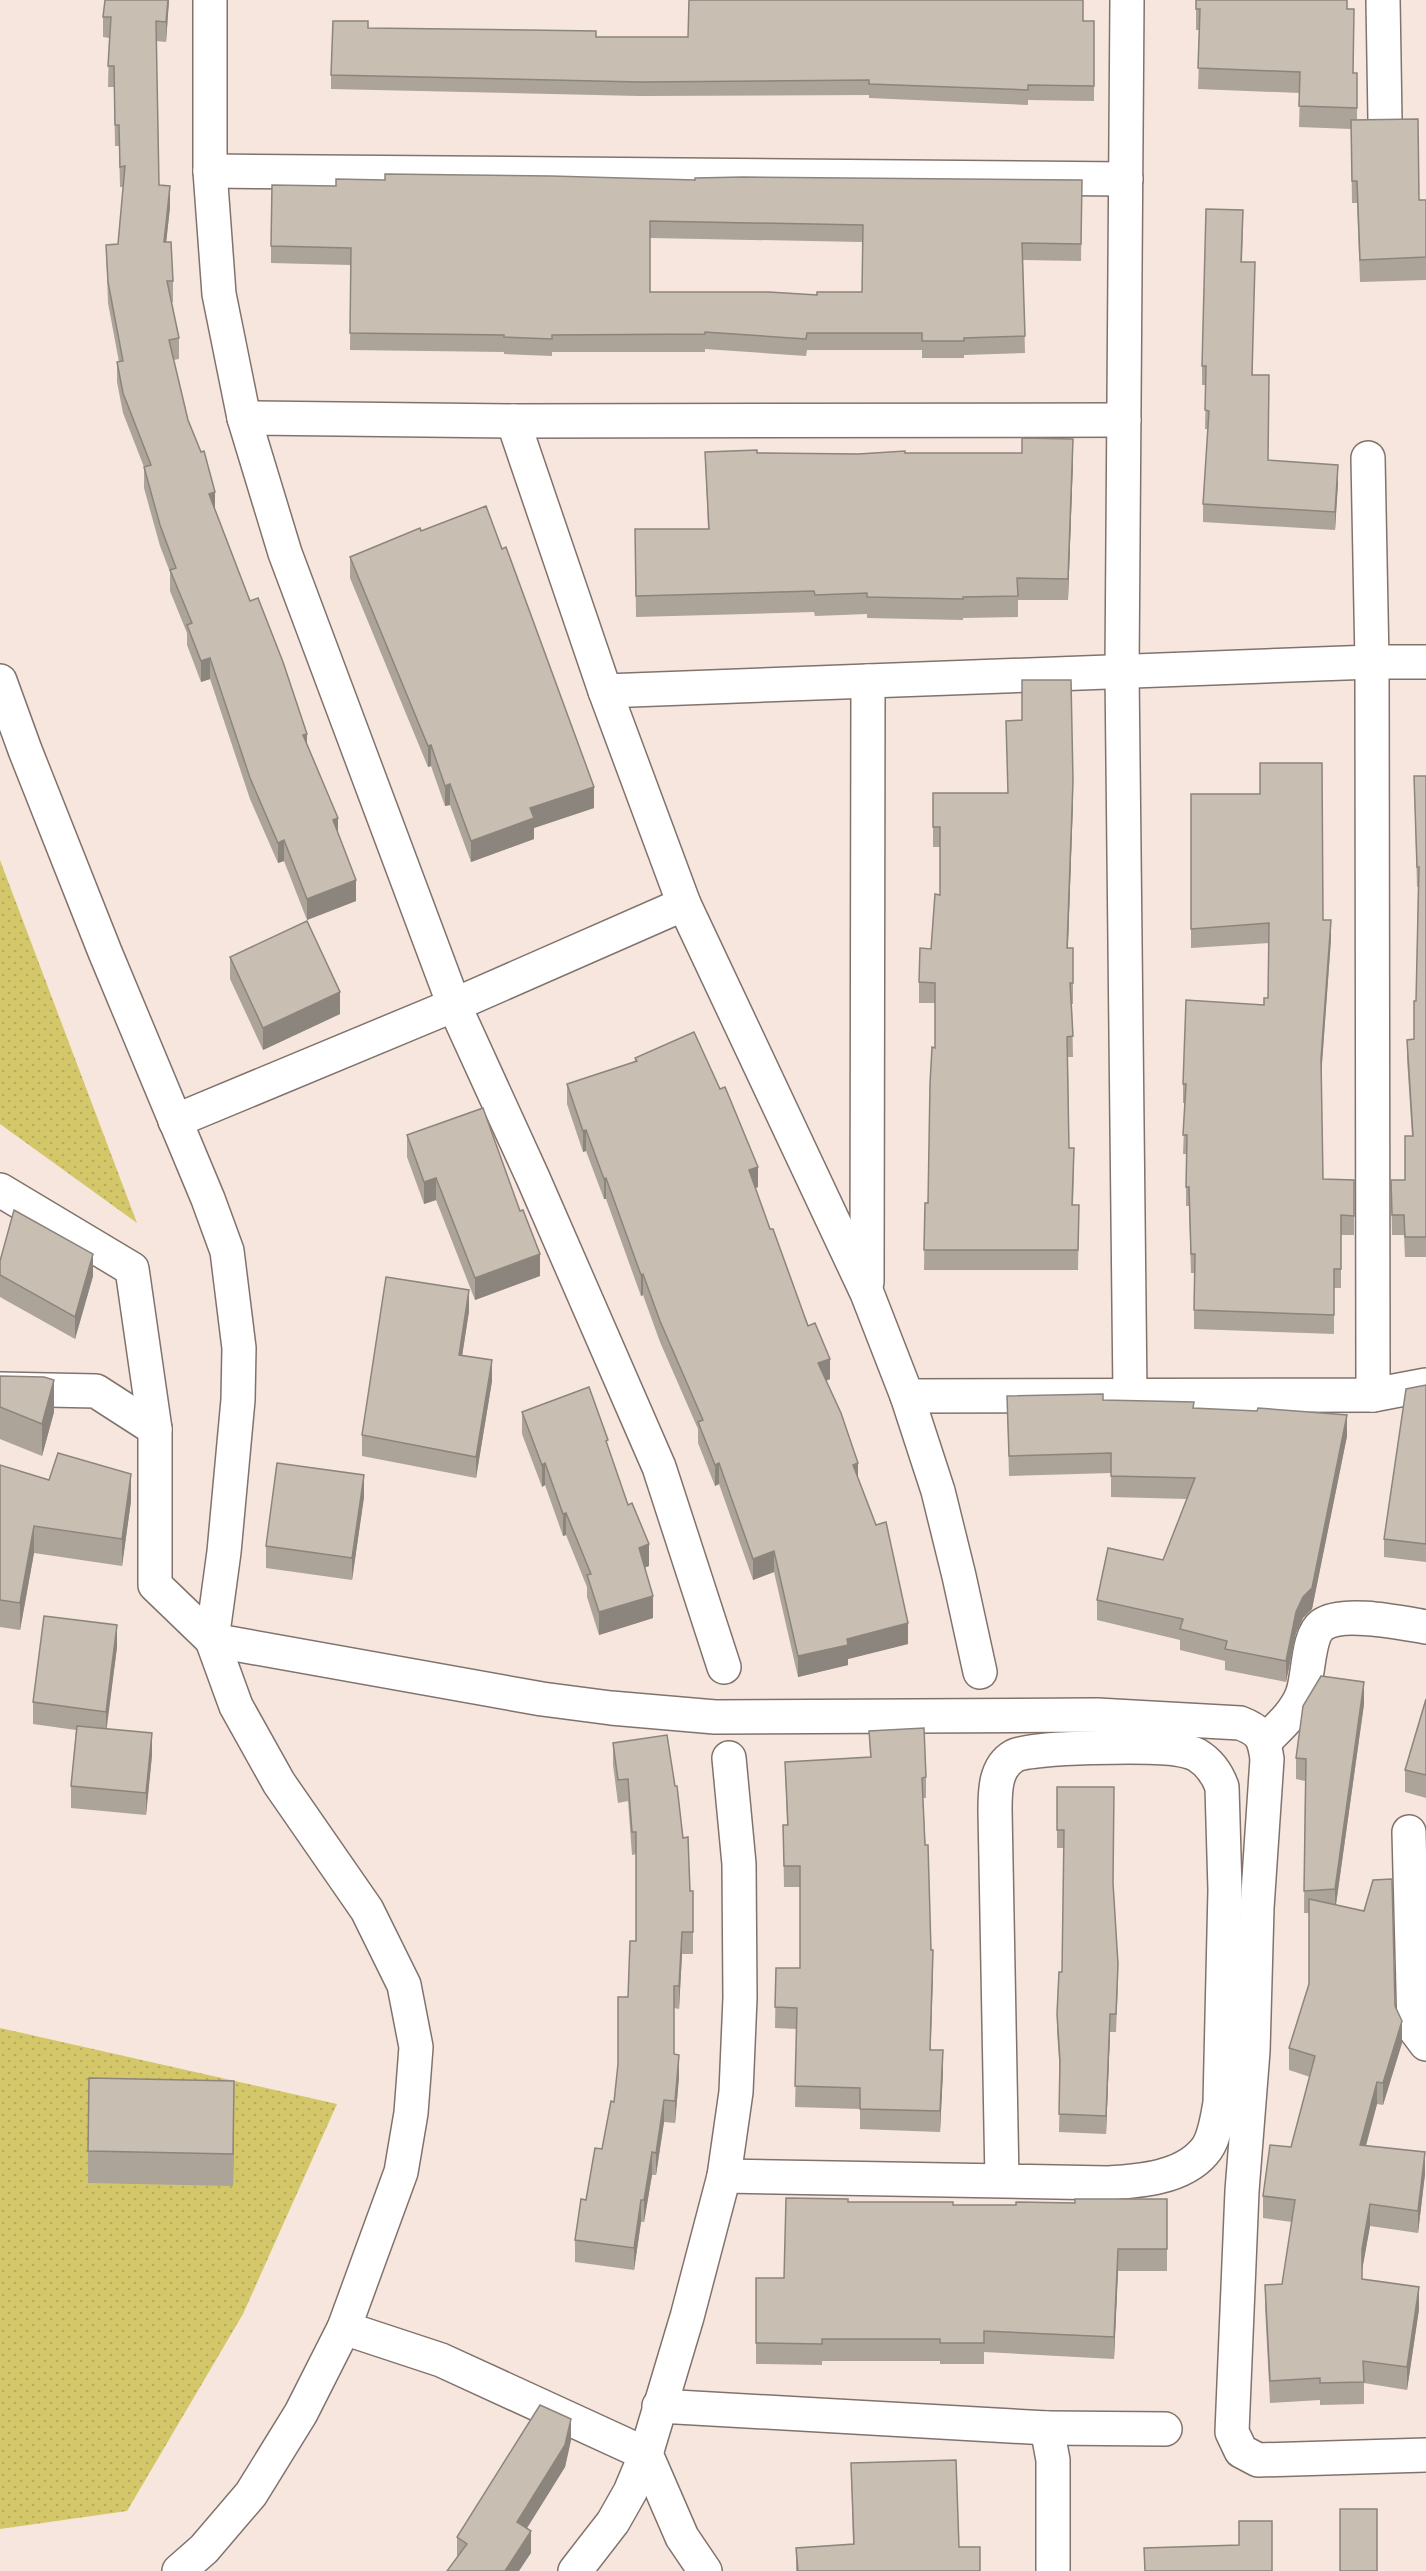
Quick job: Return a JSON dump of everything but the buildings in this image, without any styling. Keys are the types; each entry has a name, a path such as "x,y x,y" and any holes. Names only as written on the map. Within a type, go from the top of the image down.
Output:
{"street":[{"path":"210,0 210,171 219,294 244,418 285,553 454,1005 533,1178 659,1467 724,1667"},
{"path":"1127,0 1122,671 1130,1396"},
{"path":"1383,0 1385,120"},
{"path":"210,171 1126,179"},
{"path":"244,418 513,421 1124,420"},
{"path":"513,421 605,691 684,904 867,1293 907,1396 938,1491 980,1672"},
{"path":"1368,458 1371,662 1373,1395"},
{"path":"605,691 1371,662 1426,662"},
{"path":"0,681 75,878 226,1251 239,1348 238,1400 213,1640 236,1706 279,1783 367,1910 404,1985 416,2047 411,2113 401,2172 344,2328 301,2414 251,2494 204,2549 178,2571"},
{"path":"867,1293 868,681"},
{"path":"174,1121 454,1005 684,904"},
{"path":"0,1190 132,1269 155,1429 155,1585 213,1640 542,1699 665,1714 779,1718 1096,1715 1240,1723 1255,1729 1265,1741 1268,1759 1257,1908 1253,2051 1242,2191 1232,2432 1241,2451 1258,2460 1426,2455"},
{"path":"907,1396 1373,1395 1426,1385"},
{"path":"0,1389 96,1391 155,1429"},
{"path":"1265,1741 1290,1715 1303,1694 1315,1635 1322,1625 1334,1620 1376,1618 1426,1627"},
{"path":"724,2176 1108,2183 1140,2181 1182,2168 1206,2151 1213,2134 1220,2103 1225,1890 1222,1787 1217,1774 1208,1762 1196,1755 1177,1749 1157,1748 1056,1749 1015,1755 1001,1770 994,1787 994,1810 1002,2181"},
{"path":"575,2571 613,2522 630,2492 646,2454 687,2317 724,2176 736,2091 740,1998 739,1864 729,1758"},
{"path":"1410,1832 1414,2028 1426,2044"},
{"path":"344,2328 441,2360 646,2454 682,2537 705,2571"},
{"path":"659,2406 1047,2428 1166,2429"},
{"path":"1047,2428 1053,2460 1053,2571"}],"shaded area":[{"path":"0,860 137,1223 0,1124"},
{"path":"0,2028 337,2104 243,2314 127,2511 0,2529"}]}
